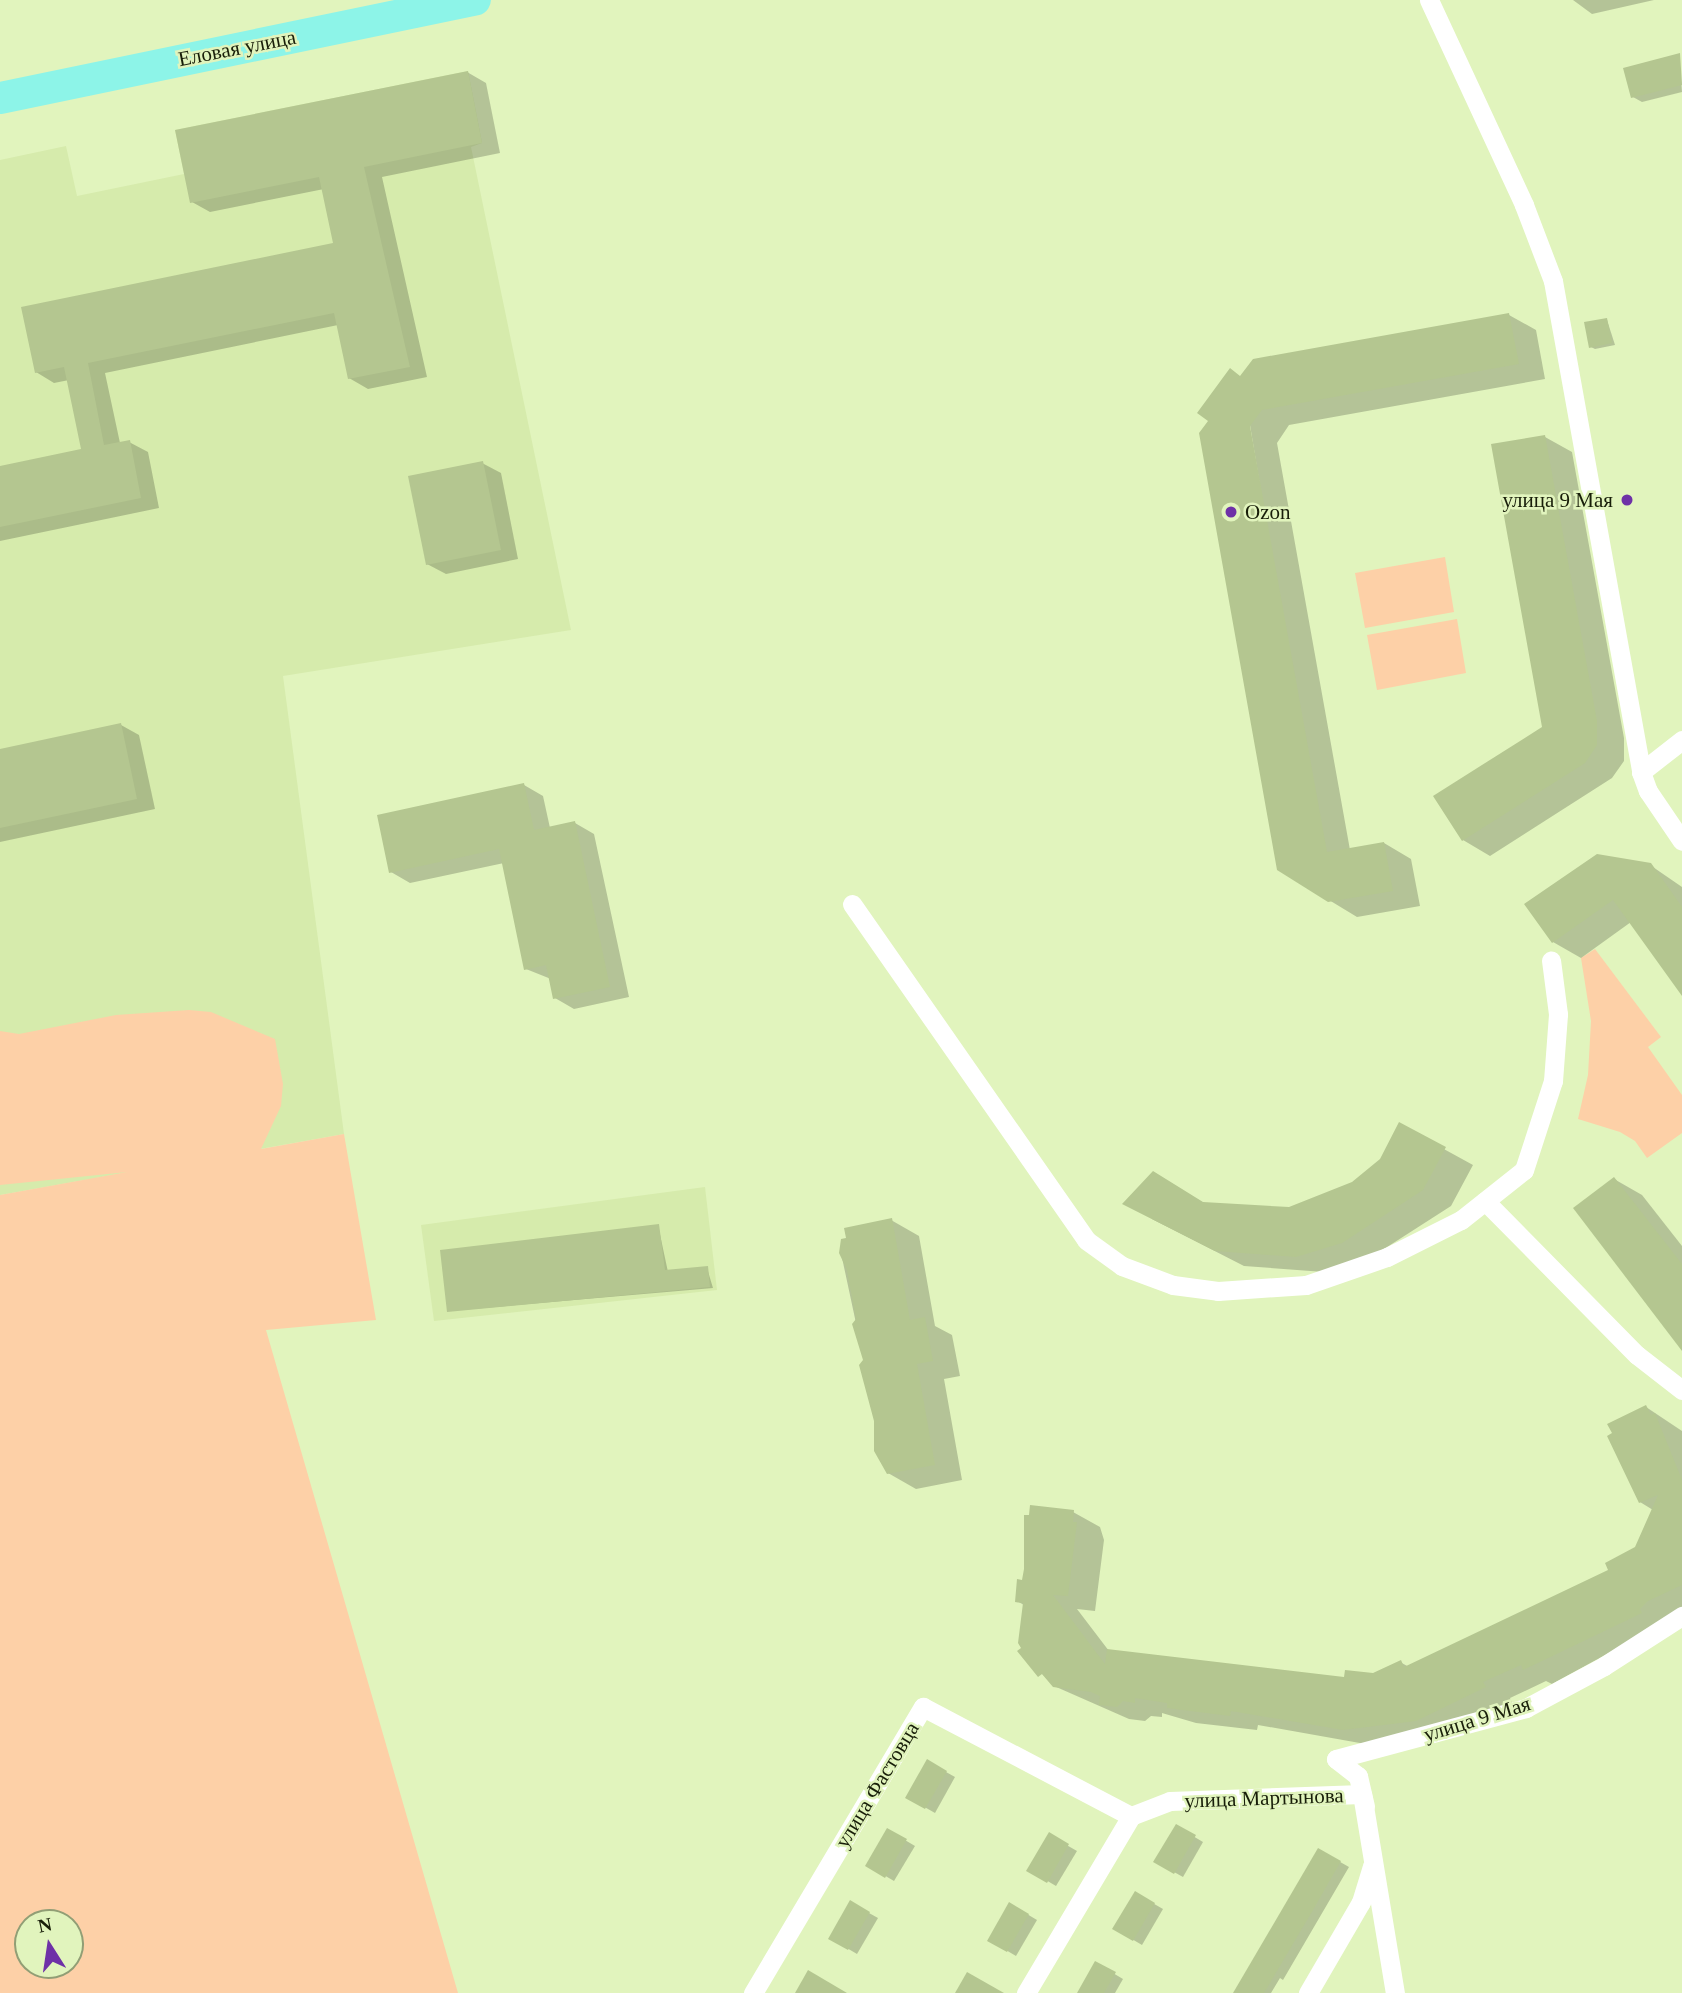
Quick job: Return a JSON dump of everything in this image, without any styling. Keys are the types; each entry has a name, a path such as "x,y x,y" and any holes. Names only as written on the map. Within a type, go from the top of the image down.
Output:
{"main road":[{"name":"Еловая улица","path":"0,98 475,0"}],"street":[{"path":"1429,0 1524,205 1553,281 1641,772 1648,791 1682,841"},
{"path":"1641,772 1682,740"},
{"path":"852,904 1086,1240 1122,1266 1173,1285 1218,1292 1306,1285 1387,1257 1461,1220 1524,1170 1542,1122 1557,1044 1551,960"},
{"path":"1485,1202 1637,1355 1682,1390"},
{"name":"улица 9 Мая","path":"1360,1785 1336,1759 1526,1708 1604,1666 1682,1616"},
{"name":"улица Фастовца","path":"753,1993 923,1707 1131,1816"},
{"path":"1360,1785 1395,1993"},
{"name":"улица Мартынова","path":"1131,1816 1170,1801 1360,1785"},
{"path":"1026,1993 1131,1816"},
{"path":"1308,1993 1361,1902 1373,1861"}],"shaded area":[{"path":"468,71 482,143 471,147 571,630 283,676 344,1134 0,1195 0,160 66,146 77,196 184,174 175,130"},
{"path":"1445,557 1454,612 1365,628 1355,573"},
{"path":"1457,619 1466,673 1377,690 1367,635"},
{"path":"1595,949 1661,1037 1648,1047 1682,1095 1682,1133 1647,1158 1635,1141 1620,1132 1578,1119 1588,1075 1591,1021 1581,958"},
{"path":"189,1010 211,1012 275,1039 283,1084 281,1106 261,1149 344,1134 376,1320 266,1330 458,1993 0,1993 0,1195 127,1172 0,1185 0,1031 19,1034 116,1015"},
{"path":"705,1187 717,1290 434,1321 421,1225"}],"building":[{"path":"1680,53 1682,85 1631,98 1623,68"},
{"path":"468,71 482,143 364,167 410,367 348,379 334,313 88,363 104,445 130,440 141,498 0,527 0,466 81,449 64,367 35,373 21,307 333,243 319,177 190,203 175,130"},
{"path":"1509,313 1519,364 1262,410 1250,426 1327,852 1384,842 1393,891 1328,902 1277,870 1199,433 1208,421 1197,413 1230,368 1240,376 1253,359"},
{"path":"1607,318 1612,343 1589,348 1584,322"},
{"path":"1545,435 1597,721 1597,745 1585,763 1462,841 1433,796 1542,727 1491,444"},
{"path":"483,461 501,550 426,565 408,476"},
{"path":"121,723 137,799 0,828 0,749"},
{"path":"524,783 534,830 575,821 610,987 553,999 546,965 524,970 499,849 389,873 377,815"},
{"path":"1597,854 1651,863 1682,907 1682,996 1613,900 1552,943 1524,904"},
{"path":"1399,1122 1446,1147 1423,1190 1342,1243 1296,1257 1215,1251 1122,1204 1153,1171 1203,1202 1289,1207 1352,1182 1380,1159"},
{"path":"1614,1177 1682,1264 1682,1351 1573,1208"},
{"path":"892,1218 910,1320 925,1317 933,1361 917,1364 935,1465 887,1474 874,1451 874,1421 859,1365 863,1360 852,1324 856,1319 847,1270 839,1253 841,1239 846,1238 844,1228"},
{"path":"659,1224 665,1270 708,1266 710,1287 447,1312 440,1250"},
{"path":"1646,1405 1651,1415 1655,1413 1682,1480 1682,1585 1648,1601 1640,1609 1642,1613 1523,1670 1521,1665 1483,1682 1486,1687 1416,1721 1343,1730 1231,1711 1230,1716 1167,1708 1167,1703 1135,1698 1135,1703 1123,1701 1117,1707 1099,1705 1100,1696 1091,1692 1053,1687 1042,1674 1038,1677 1017,1651 1021,1648 1018,1643 1023,1603 1015,1602 1017,1579 1022,1580 1024,1569 1024,1515 1029,1515 1030,1505 1074,1510 1073,1522 1077,1522 1068,1596 1053,1595 1105,1664 1107,1649 1344,1677 1345,1670 1373,1673 1401,1660 1404,1667 1608,1570 1605,1563 1635,1547 1658,1495 1639,1503 1607,1436 1612,1433 1607,1424"},
{"path":"927,1759 947,1771 925,1809 905,1798"},
{"path":"1176,1824 1196,1835 1174,1874 1153,1862"},
{"path":"887,1828 907,1839 885,1878 865,1866"},
{"path":"1049,1832 1069,1844 1047,1883 1026,1871"},
{"path":"1318,1848 1341,1861 1313,1910 1264,1993 1233,1993"},
{"path":"1135,1891 1155,1903 1133,1941 1112,1929"},
{"path":"850,1900 870,1912 848,1950 828,1939"},
{"path":"1009,1902 1029,1914 1007,1952 987,1941"},
{"path":"1095,1961 1116,1972 1104,1993 1077,1993"},
{"path":"808,1970 847,1993 795,1993"},
{"path":"967,1972 1004,1993 955,1993"}],"place":[{"name":"улица 9 Мая","path":"1627,500"},
{"name":"Ozon","path":"1231,512"}]}
